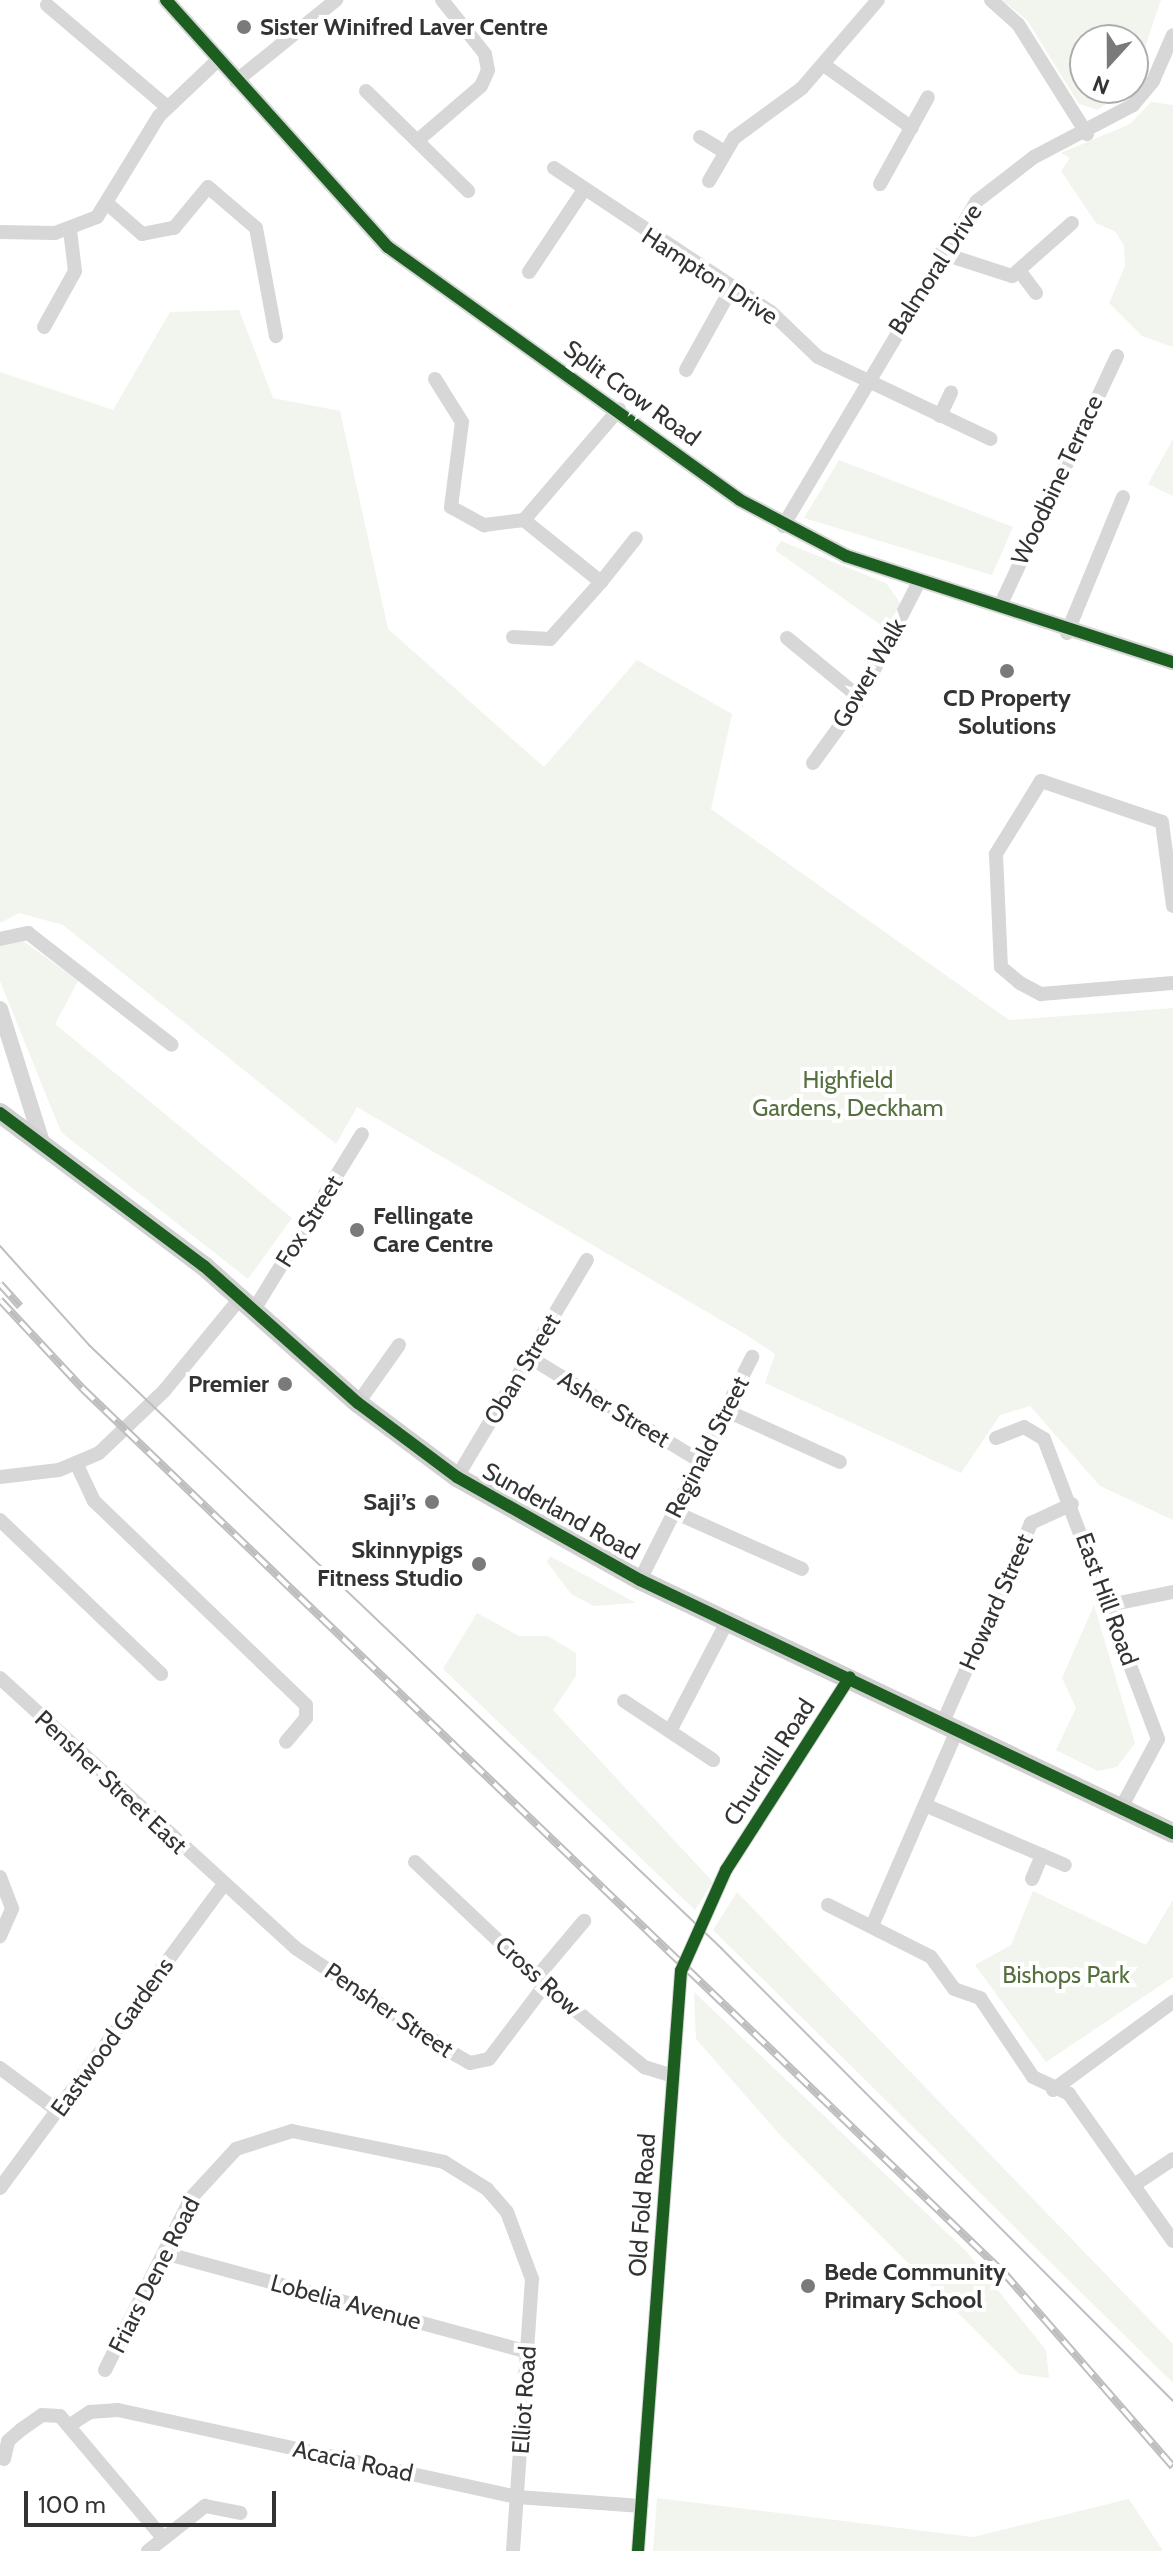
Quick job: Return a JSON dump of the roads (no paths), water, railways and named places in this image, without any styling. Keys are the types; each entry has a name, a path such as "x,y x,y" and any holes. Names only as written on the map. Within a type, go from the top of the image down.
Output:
{"main road":[{"name":"Sunderland Road","path":"0,1113 248,1302 358,1403 457,1477 640,1580 1122,1806 1173,1833"}],"street":[{"name":"Split Crow Road","path":"166,0 217,61 388,247 783,526 1067,633 1173,662"},
{"path":"236,81 336,0"},
{"path":"417,141 481,86 488,70 485,54 442,0"},
{"path":"709,181 725,152 746,126 824,65 878,0"},
{"path":"991,0 1018,24 1087,134"},
{"path":"47,5 166,106"},
{"name":"Balmoral Drive","path":"783,526 941,253 977,201 1011,171 1087,134 1133,105 1153,81 1173,35"},
{"path":"0,232 70,230 109,205 166,106 217,61"},
{"path":"824,65 912,128"},
{"path":"366,91 468,191"},
{"path":"880,184 928,97"},
{"path":"700,137 725,152"},
{"name":"Hampton Drive","path":"554,168 583,191 865,383 991,439"},
{"path":"109,205 142,234 174,228 208,187 256,228 276,336"},
{"path":"529,272 583,191"},
{"path":"1021,273 1072,223"},
{"path":"44,327 75,271 70,230"},
{"path":"941,253 1021,273 1036,293"},
{"path":"686,370 731,289"},
{"name":"Woodbine Terrace","path":"1000,606 1117,356"},
{"path":"435,379 462,422 451,507 484,525 524,520 619,409"},
{"path":"940,416 951,392"},
{"path":"1067,633 1123,497"},
{"path":"524,520 601,582"},
{"path":"513,637 550,639 636,538"},
{"name":"Gower Walk","path":"813,763 860,698 920,580"},
{"path":"787,638 860,698"},
{"path":"1173,906 1162,822 1041,781 996,854 1001,967 1041,994 1173,983"},
{"path":"0,939 28,933 172,1045"},
{"path":"0,1009 42,1142"},
{"name":"Fox Street","path":"76,1463 99,1453 164,1391 248,1302 362,1134"},
{"name":"Oban Street","path":"457,1477 587,1260"},
{"path":"358,1403 399,1345"},
{"name":"Asher Street","path":"529,1357 700,1461"},
{"name":"Reginald Street","path":"640,1580 752,1357"},
{"path":"725,1410 840,1462"},
{"name":"East Hill Road","path":"996,1438 1034,1429 1072,1504 1109,1605 1166,1740 1122,1806"},
{"path":"0,1477 76,1463 94,1501 306,1705 306,1718 286,1742"},
{"name":"Howard Street","path":"872,1926 925,1805 951,1725 1031,1523 1072,1504"},
{"path":"674,1512 802,1569"},
{"path":"0,1520 161,1674"},
{"path":"1109,1605 1173,1592"},
{"path":"670,1731 727,1622"},
{"name":"Churchill Road","path":"726,1870 850,1677"},
{"name":"Pensher Street East","path":"0,1678 223,1885"},
{"path":"624,1701 713,1760"},
{"path":"925,1805 1065,1865"},
{"path":"1032,1879 1042,1855"},
{"name":"Cross Row","path":"415,1862 541,1982 644,2067 671,2075"},
{"name":"Old Fold Road","path":"638,2551 681,1971 726,1870"},
{"path":"0,1877 12,1909 0,1936"},
{"name":"Pensher Street","path":"223,1885 297,1949 470,2063 489,2059 584,1921"},
{"name":"Eastwood Gardens","path":"0,2188 223,1885"},
{"path":"828,1905 931,1957 954,1989 980,1998 1033,2077 1053,2090 1069,2094 1137,2183 1173,2241"},
{"path":"1053,2090 1173,2002"},
{"path":"0,2068 58,2111"},
{"name":"Friars Dene Road","path":"105,2370 164,2253 214,2170 236,2149 292,2131 466,2172 507,2212 526,2249"},
{"path":"1137,2183 1173,2159"},
{"name":"Elliot Road","path":"513,2551 528,2352 526,2249"},
{"name":"Lobelia Avenue","path":"164,2253 528,2352"},
{"name":"Acacia Road","path":"70,2425 90,2412 118,2410 517,2497 642,2506"},
{"path":"4,2459 8,2441 42,2415 70,2425 157,2546 205,2506 240,2513"}],"tram line":[{"path":"0,1246 89,1345 721,1948 1173,2401"}],"railway":[{"path":"0,1284 20,1306"},
{"path":"0,1300 83,1389 1004,2273 1173,2467"}],"place":[{"name":"Sister Winifred Laver Centre","path":"244,27"},
{"name":"CD Property Solutions","path":"1007,671"},
{"name":"Fellingate Care Centre","path":"357,1230"},
{"name":"Premier","path":"285,1384"},
{"name":"Saji’s","path":"432,1502"},
{"name":"Skinnypigs Fitness Studio","path":"479,1564"},
{"name":"Bede Community Primary School","path":"808,2286"}],"park label":[{"name":"Highfield Gardens, Deckham","path":"848,1094"},
{"name":"Bishops Park","path":"1066,1975"}]}
